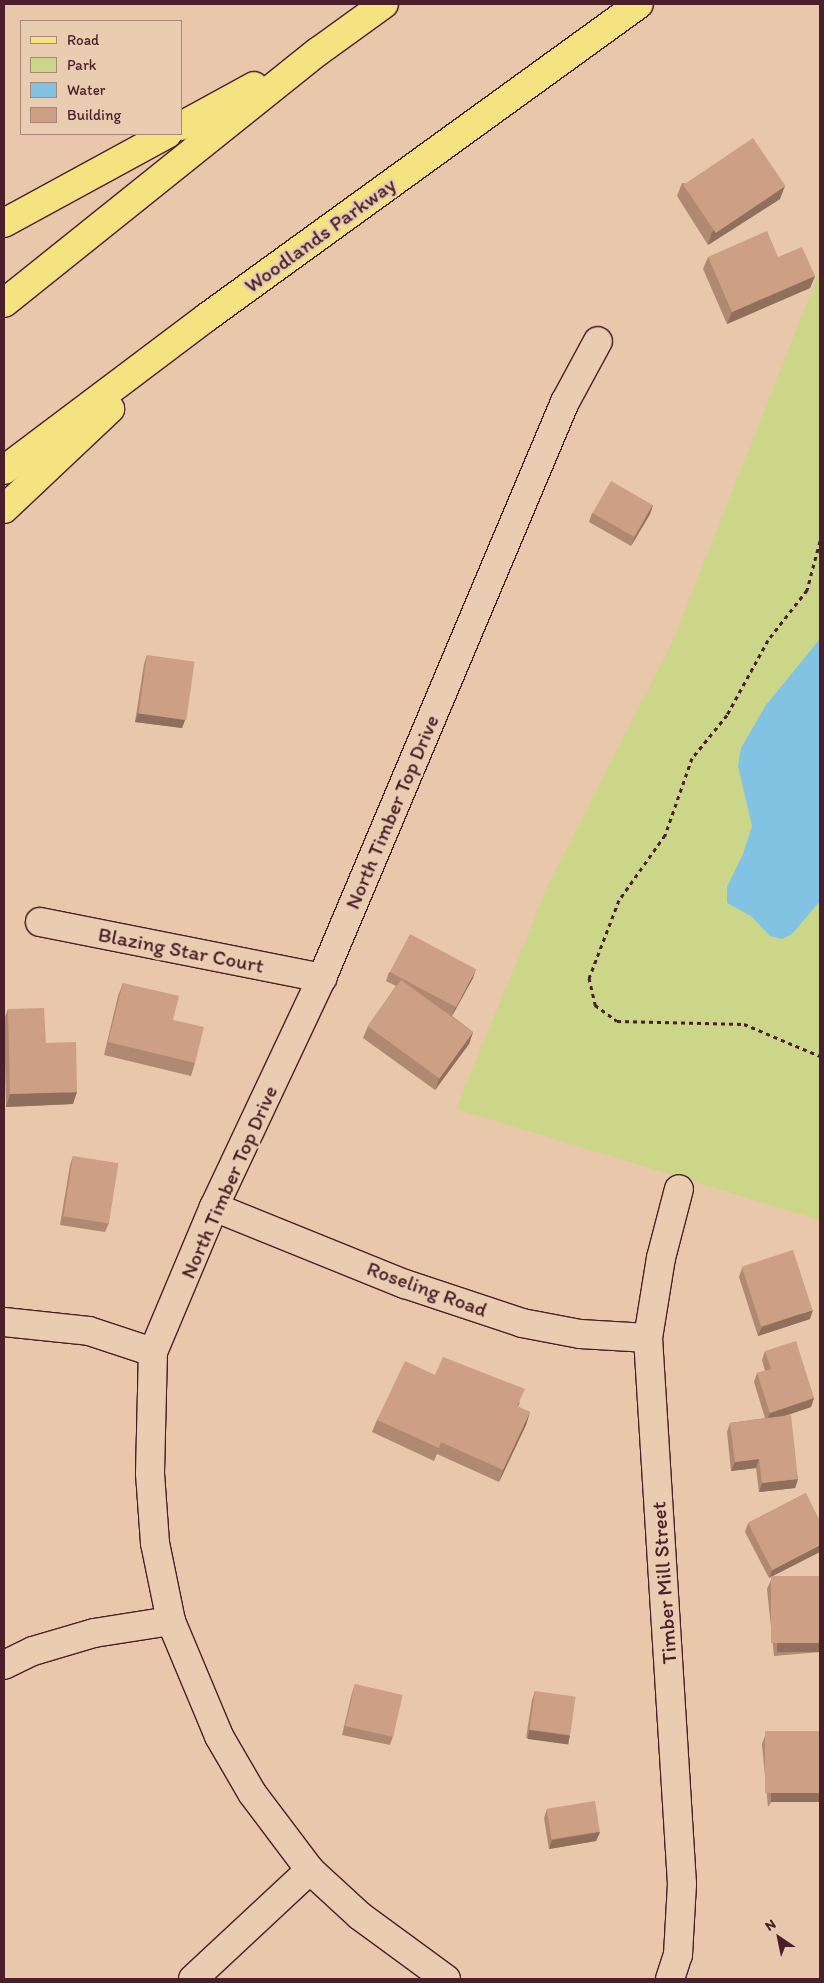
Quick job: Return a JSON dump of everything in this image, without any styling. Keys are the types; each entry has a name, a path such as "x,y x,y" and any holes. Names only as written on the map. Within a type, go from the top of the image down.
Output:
{"main road":[{"path":"4,303 319,51 384,4"},
{"name":"Woodlands Parkway","path":"4,470 207,317 639,4"},
{"path":"182,125 319,51"},
{"path":"4,223 165,135"},
{"path":"4,509 207,317"}],"street":[{"name":"North Timber Top Drive","path":"446,1979 360,1916 310,1870 252,1793 218,1736 171,1621 155,1543 150,1473 152,1352 214,1206 322,978 565,402 598,341"},
{"name":"Blazing Star Court","path":"40,922 322,978"},
{"name":"Timber Mill Street","path":"670,1979 678,1955 682,1884 648,1338 661,1258 679,1189"},
{"name":"Roseling Road","path":"214,1206 406,1284 522,1323 580,1334 648,1338"},
{"path":"4,1322 90,1331 152,1352"},
{"path":"4,1664 33,1651 94,1633 171,1621"},
{"path":"193,1979 310,1870"}],"path":[{"path":"820,541 807,590 768,640 727,715 692,758 665,835 619,900 589,978 595,1005 618,1021 744,1024 820,1056"}],"green space":[{"path":"820,270 820,1220 456,1109 549,883 672,643"}],"water":[{"path":"820,639 820,901 792,934 782,939 770,936 751,916 727,903 727,887 743,854 752,826 738,766 741,748 766,705"}],"building":[{"path":"753,138 785,186 716,233 683,185"},
{"path":"767,231 778,257 802,247 815,276 732,312 708,257"},
{"path":"611,481 653,505 634,537 592,513"},
{"path":"147,655 195,662 186,720 139,713"},
{"path":"410,934 476,969 456,1007 390,972"},
{"path":"401,980 473,1032 439,1078 367,1026"},
{"path":"123,983 179,996 173,1020 204,1027 195,1063 108,1042"},
{"path":"44,1008 46,1043 76,1042 77,1092 10,1094 8,1009"},
{"path":"73,1156 118,1163 109,1223 63,1216"},
{"path":"793,1250 812,1310 761,1327 742,1267"},
{"path":"796,1341 814,1398 770,1413 757,1373 771,1369 765,1351"},
{"path":"443,1357 525,1389 517,1406 530,1412 503,1470 441,1442 439,1448 377,1420 405,1361 435,1375"},
{"path":"791,1415 798,1479 762,1483 759,1459 735,1462 730,1423"},
{"path":"806,1493 820,1521 820,1545 772,1570 748,1523"},
{"path":"771,1576 820,1576 820,1643 771,1643"},
{"path":"355,1684 403,1695 393,1737 345,1726"},
{"path":"535,1691 576,1697 570,1735 530,1730"},
{"path":"765,1731 820,1731 820,1793 765,1793"},
{"path":"595,1801 600,1832 551,1839 547,1809"}]}
